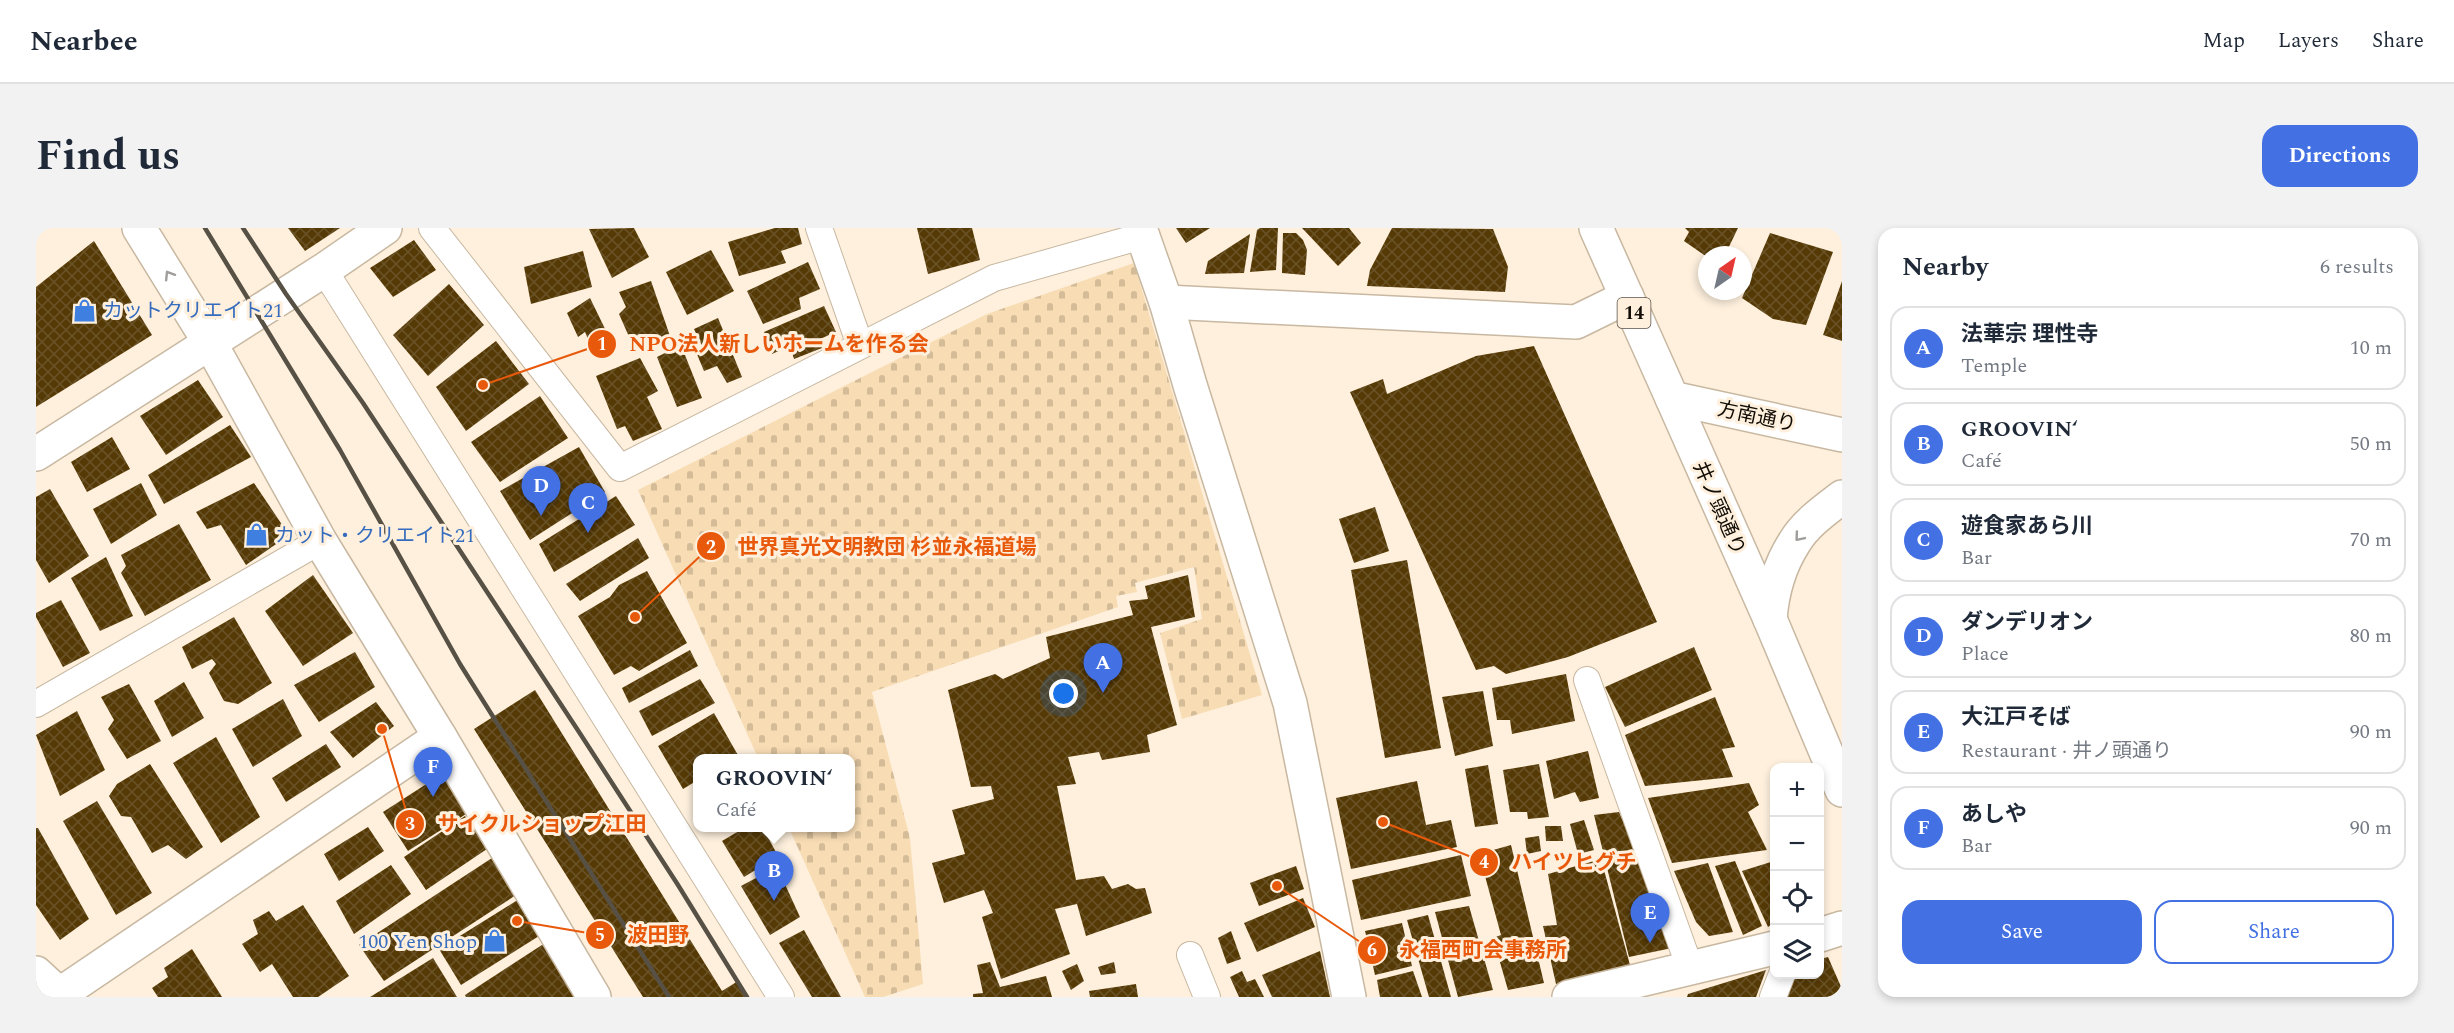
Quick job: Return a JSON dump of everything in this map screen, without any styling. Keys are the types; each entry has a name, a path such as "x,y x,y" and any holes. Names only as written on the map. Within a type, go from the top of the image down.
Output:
{"street":[{"path":"139,228 210,343 320,541 440,737 594,997"},
{"path":"36,454 324,270 385,228"},
{"name":"井ノ頭通り","path":"1596,228 1770,619 1842,790"},
{"path":"1141,232 1166,302 1190,386 1290,703 1349,997"},
{"path":"1166,302 1576,322 1627,297"},
{"name":"方南通り","path":"1672,398 1842,435"},
{"path":"1770,619 1772,594 1794,542 1818,516 1842,497"},
{"path":"36,973 59,996 440,737"},
{"path":"1824,934 1842,928"},
{"path":"1569,997 1770,949"}],"lane":[{"path":"432,228 620,468 994,278 1141,232"},
{"path":"819,228 860,345"},
{"path":"324,270 781,997"},
{"path":"36,704 320,541"},
{"path":"1587,680 1690,969"},
{"path":"1190,955 1207,997"},
{"path":"1773,997 1780,979"}],"green space":[{"path":"1134,263 1262,695 1182,719 1160,633 1202,619 1194,567 1135,583 1137,592 1116,596 1118,607 872,692 910,838 923,984 883,997 865,997 791,832 855,832 855,754 756,754 638,490 987,314"}],"building":[{"path":"288,228 340,228 305,251"},
{"path":"634,228 649,257 612,278 589,229"},
{"path":"775,228 798,228 802,244 781,251 786,263 739,276 728,242"},
{"path":"917,228 972,228 980,260 928,274"},
{"path":"1176,228 1210,228 1186,243"},
{"path":"1278,228 1276,270 1250,272 1257,230"},
{"path":"1302,228 1349,228 1361,243 1338,266"},
{"path":"1392,228 1493,229 1508,267 1505,292 1367,286 1370,270"},
{"path":"1685,228 1738,228 1729,246 1698,246 1698,251 1684,241 1689,232"},
{"path":"1283,233 1296,233 1303,240 1307,250 1305,275 1282,273"},
{"path":"1770,233 1833,252 1806,325 1773,319 1745,300 1752,300 1752,275"},
{"path":"1250,234 1244,273 1205,274 1208,261"},
{"path":"414,240 436,270 393,297 370,268"},
{"path":"94,241 152,335 36,407 36,287"},
{"path":"711,250 734,291 687,315 666,272"},
{"path":"583,251 592,287 531,304 524,267"},
{"path":"808,262 820,289 799,298 801,309 763,324 747,291"},
{"path":"651,281 670,336 634,348 619,314 626,307 619,292"},
{"path":"1842,281 1842,341 1823,335"},
{"path":"449,284 484,325 428,376 393,335"},
{"path":"590,298 609,337 592,348 585,332 578,337 567,313"},
{"path":"824,306 836,332 820,339 822,348 794,359 790,346 772,354 764,332"},
{"path":"718,318 742,377 727,383 717,366 704,371 696,352 702,346 694,329"},
{"path":"496,341 529,384 466,431 436,387"},
{"path":"681,345 702,398 677,407 657,357"},
{"path":"1534,346 1657,622 1568,657 1506,674 1494,666 1476,670 1350,392 1383,379 1387,394 1476,356"},
{"path":"640,358 658,391 647,397 662,429 633,441 625,426 617,429 596,376"},
{"path":"198,380 223,417 166,455 140,416"},
{"path":"540,396 568,438 500,482 471,442"},
{"path":"230,425 251,457 164,504 148,475"},
{"path":"112,437 130,469 87,492 71,462"},
{"path":"579,447 605,492 530,540 500,491"},
{"path":"141,483 157,515 111,544 93,509"},
{"path":"254,483 289,535 246,565 221,525 207,529 196,512"},
{"path":"50,489 89,556 49,583 36,560 36,497"},
{"path":"616,496 635,525 554,572 539,544"},
{"path":"1375,507 1389,551 1354,563 1339,519"},
{"path":"179,524 211,580 145,616 121,573 126,566 121,555"},
{"path":"638,538 649,558 580,601 566,584"},
{"path":"106,557 133,616 100,631 71,578"},
{"path":"1407,560 1441,748 1385,758 1351,570"},
{"path":"647,571 687,643 639,671 631,666 614,675 578,616 610,597 619,585"},
{"path":"313,575 353,633 303,666 265,611"},
{"path":"1188,575 1195,617 1151,627 1177,725 1147,735 1150,752 1102,760 1099,752 1068,757 1076,784 1057,786 1076,880 1104,876 1112,889 1128,884 1136,889 1145,888 1152,913 1086,936 1077,904 1055,909 1070,954 1001,979 982,917 993,913 984,890 944,903 932,863 965,854 952,810 994,799 991,786 971,787 948,690 995,674 1003,679 1050,658 1046,637 1133,615 1129,601 1148,599 1145,586"},
{"path":"61,600 90,653 63,667 36,617 36,613"},
{"path":"234,617 272,683 238,704 224,701 209,673 216,664 212,659 192,669 182,647"},
{"path":"1694,647 1712,690 1625,727 1605,687"},
{"path":"690,650 698,666 629,703 622,688"},
{"path":"355,652 375,687 319,722 294,685"},
{"path":"1566,674 1575,721 1512,734 1510,720 1497,720 1492,688"},
{"path":"700,679 715,703 652,736 639,711"},
{"path":"184,682 204,718 172,737 154,701"},
{"path":"129,684 161,741 127,759 108,729 114,720 101,697"},
{"path":"535,690 722,991 738,981 748,997 643,997 474,729"},
{"path":"1483,691 1493,746 1455,756 1442,697"},
{"path":"1715,697 1735,747 1722,749 1733,777 1645,786 1625,735"},
{"path":"283,699 302,736 253,767 232,729"},
{"path":"376,702 394,726 353,758 330,732"},
{"path":"77,711 105,770 60,796 36,735"},
{"path":"714,713 737,754 693,754 693,783 683,789 658,746"},
{"path":"216,737 260,817 221,843 173,763"},
{"path":"326,744 341,767 286,802 272,778"},
{"path":"1588,751 1599,798 1580,802 1575,792 1554,799 1546,761"},
{"path":"150,764 203,847 186,859 168,845 152,853 131,817 121,816 109,796 117,784"},
{"path":"1539,764 1549,817 1528,819 1527,812 1510,812 1503,770"},
{"path":"1488,765 1498,824 1475,827 1465,769"},
{"path":"442,774 466,814 408,851 383,812"},
{"path":"1417,781 1426,825 1451,820 1457,847 1351,869 1336,798"},
{"path":"1749,783 1759,805 1748,812 1767,850 1672,863 1648,798"},
{"path":"97,801 152,893 116,915 63,821"},
{"path":"1619,812 1675,936 1672,948 1629,957 1594,815"},
{"path":"465,816 487,849 426,890 404,857"},
{"path":"1584,820 1594,850 1578,854 1570,824"},
{"path":"1545,826 1561,826 1563,841 1546,841"},
{"path":"368,827 384,851 339,881 324,854"},
{"path":"36,828 89,919 60,940 36,905"},
{"path":"737,832 765,832 778,856 744,877 722,841"},
{"path":"1539,836 1541,851 1527,854 1525,838"},
{"path":"1511,845 1544,983 1508,990 1493,938 1501,935 1479,854"},
{"path":"1461,855 1471,896 1361,920 1352,880"},
{"path":"492,858 516,895 384,981 359,945"},
{"path":"1601,859 1630,965 1556,984 1543,926 1557,925 1548,874"},
{"path":"1735,861 1762,926 1743,935 1715,866"},
{"path":"1770,862 1770,926 1768,927 1742,871"},
{"path":"1708,863 1733,932 1709,936 1696,922 1674,871"},
{"path":"391,865 411,894 354,934 336,901"},
{"path":"1296,866 1304,889 1259,906 1250,883"},
{"path":"777,867 800,917 770,935 741,886"},
{"path":"524,896 547,931 461,985 439,949"},
{"path":"1303,898 1315,927 1257,952 1244,923"},
{"path":"303,905 349,976 318,997 293,997 272,964 260,972 242,944 258,934 253,920 269,911 276,921"},
{"path":"1469,906 1493,990 1458,997 1435,912"},
{"path":"1428,915 1451,997 1429,997 1407,920"},
{"path":"1402,923 1412,966 1375,975 1365,931"},
{"path":"804,930 841,997 812,997 779,943"},
{"path":"1231,931 1241,959 1227,964 1218,938"},
{"path":"545,943 580,997 466,997 465,995"},
{"path":"192,949 222,997 158,997 152,988 168,977 164,968"},
{"path":"1320,951 1330,997 1272,997 1262,975"},
{"path":"1828,957 1842,989 1842,997 1787,997 1794,979 1824,979 1824,958"},
{"path":"433,958 457,997 370,997"},
{"path":"990,962 1000,987 1046,976 1052,997 973,997 973,994 983,993 977,965"},
{"path":"1114,962 1116,973 1101,975 1098,967"},
{"path":"1077,964 1084,981 1071,990 1062,971"},
{"path":"1766,970 1756,997 1687,997 1688,994"},
{"path":"1242,971 1247,982 1255,979 1264,997 1239,997 1230,977"},
{"path":"1413,971 1422,997 1380,997 1377,980"},
{"path":"1136,984 1138,997 1090,997 1089,991"}],"railway":[{"path":"205,228 340,450 460,664 669,997"},
{"path":"243,228 286,294 363,403 581,735 747,997"}],"place":[{"name":"カットクリエイト21","path":"85,310"},
{"name":"NPO法人新しいホームを作る会","path":"483,385"},
{"name":"ダンデリオン","path":"541,516"},
{"name":"遊食家あら川","path":"588,533"},
{"name":"カット・クリエイト21","path":"257,535"},
{"name":"世界真光文明教団 杉並永福道場","path":"635,617"},
{"name":"法華宗 理性寺","path":"1103,693"},
{"name":"サイクルショップ江田","path":"382,729"},
{"name":"あしや","path":"433,797"},
{"name":"ハイツヒグチ","path":"1383,822"},
{"name":"永福西町会事務所","path":"1277,886"},
{"name":"GROOVIN‘","path":"774,901"},
{"name":"波田野","path":"517,921"},
{"name":"100 Yen Shop","path":"495,941"},
{"name":"大江戸そば","path":"1650,943"}]}
